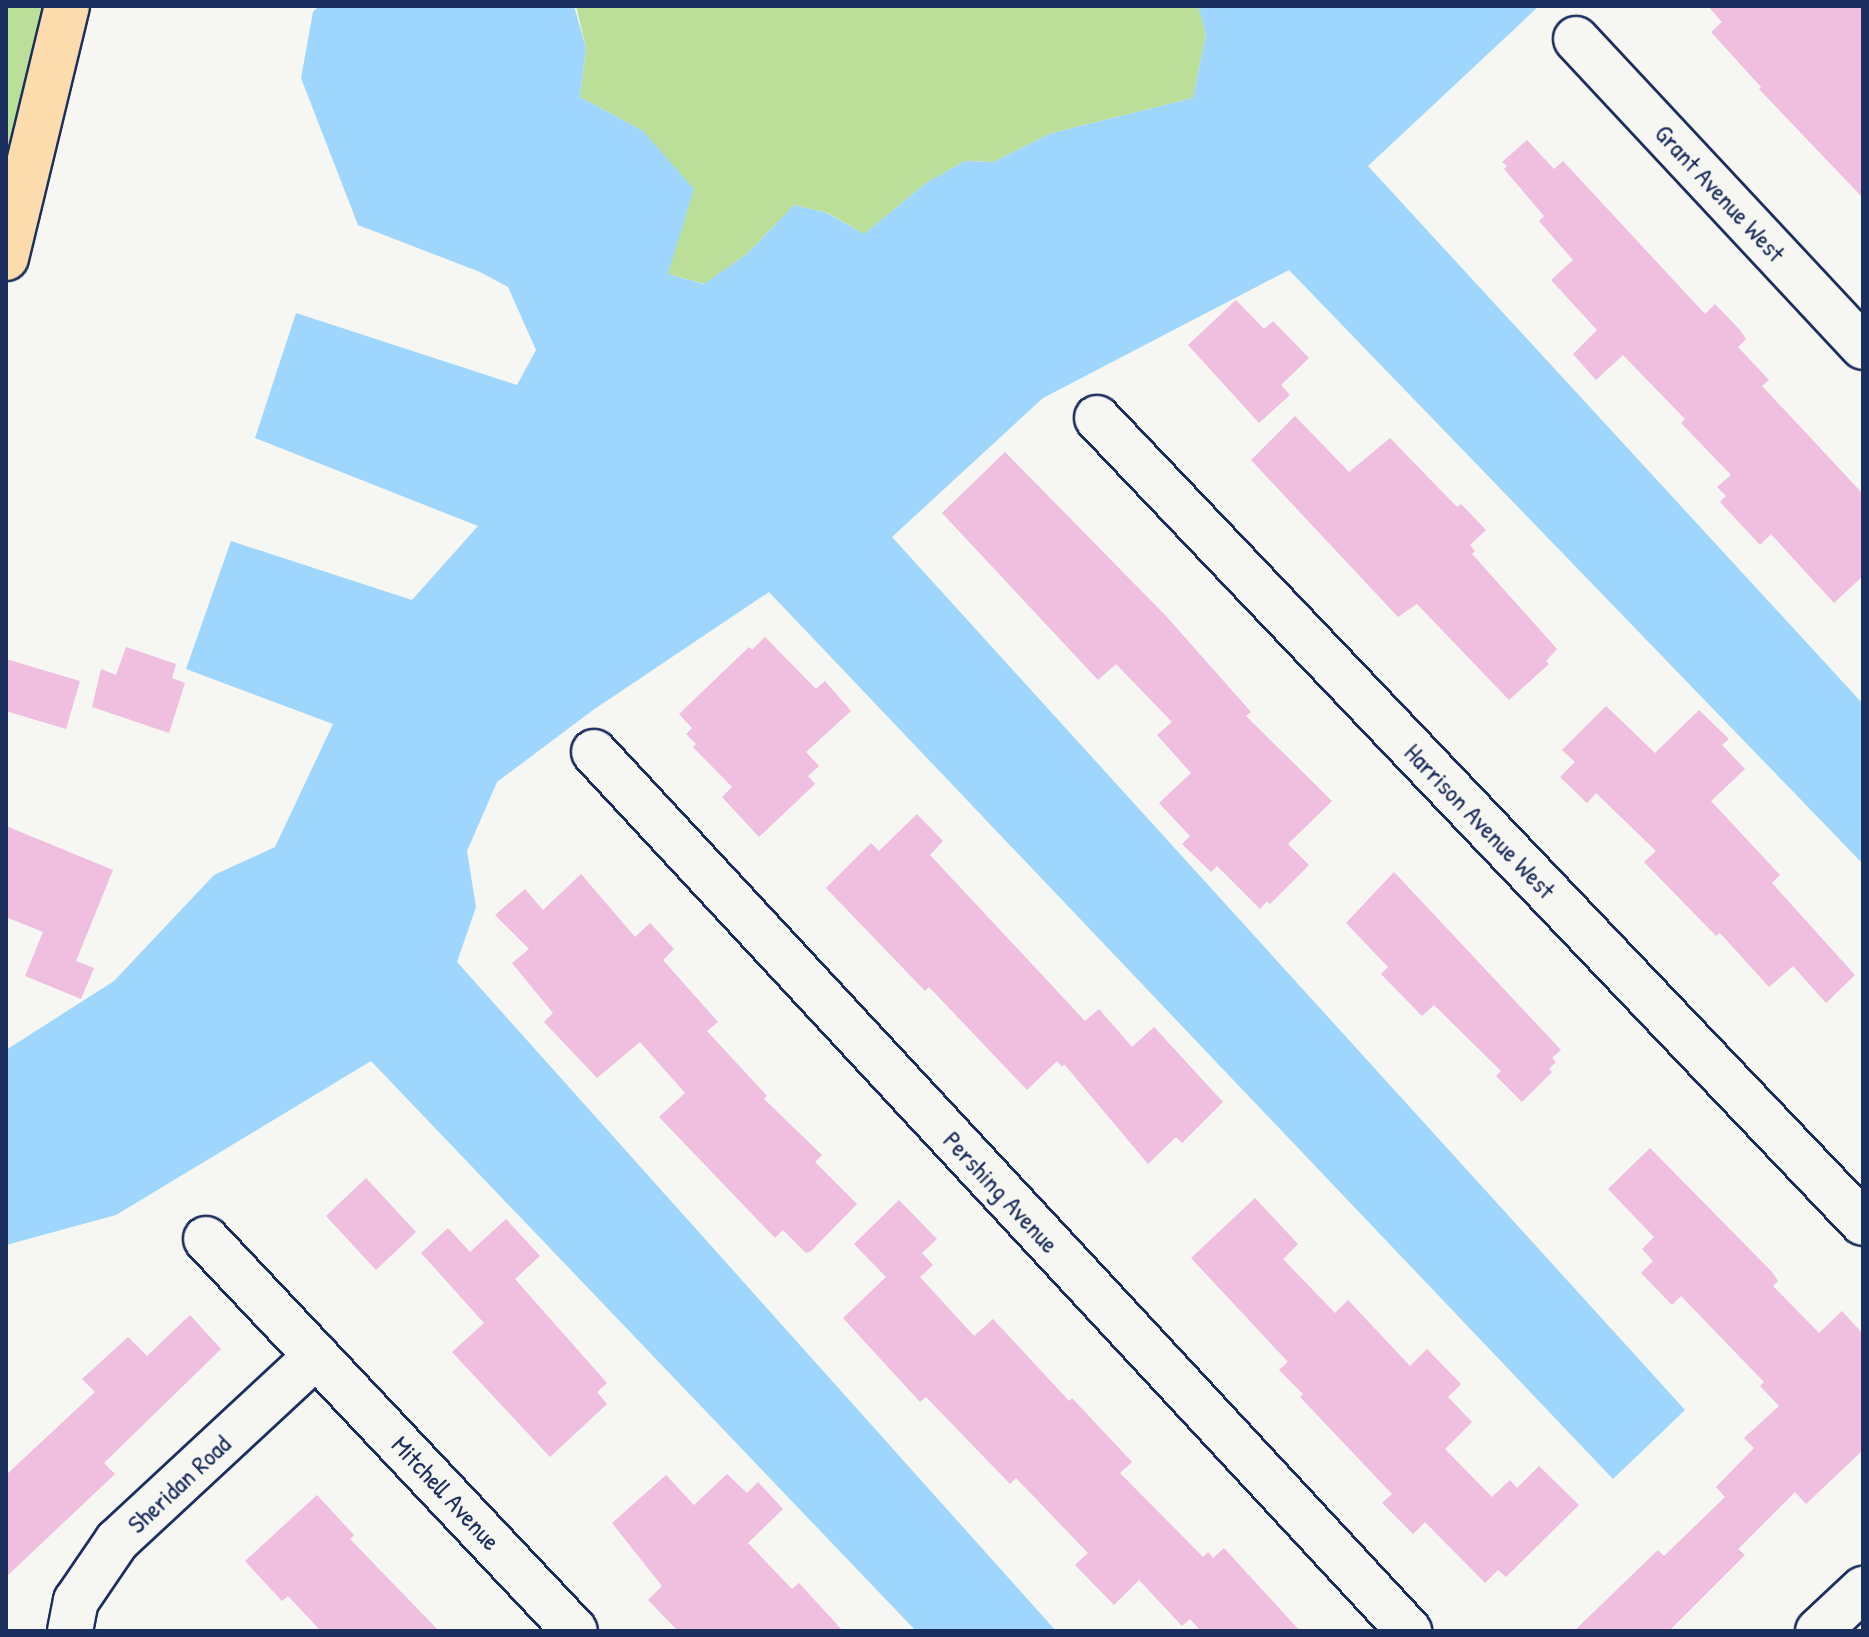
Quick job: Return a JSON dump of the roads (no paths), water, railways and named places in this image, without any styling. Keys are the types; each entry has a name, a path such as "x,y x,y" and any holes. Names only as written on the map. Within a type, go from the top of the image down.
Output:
{"main road":[{"path":"6,258 67,6"}],"street":[{"name":"Grant Avenue West","path":"1576,39 1863,347"},
{"name":"Harrison Avenue West","path":"1097,418 1863,1223"},
{"name":"Pershing Avenue","path":"594,752 1409,1631"},
{"name":"Mitchell Avenue","path":"206,1239 575,1631"},
{"name":"Sheridan Road","path":"70,1631 76,1601 117,1541 316,1356"},
{"path":"1818,1631 1863,1589"}],"water":[{"path":"319,6 574,6 586,48 580,97 643,131 694,189 668,274 704,284 747,254 794,205 827,213 864,234 926,183 965,161 993,162 1052,133 1193,98 1206,34 1198,6 1539,6 1368,166 1863,704 1863,864 1289,270 1043,398 892,537 1685,1410 1613,1479 769,592 593,710 497,782 467,851 476,907 457,962 1056,1631 916,1631 371,1061 116,1215 6,1245 6,1050 114,981 214,875 275,847 333,724 186,669 231,541 412,600 478,526 255,438 296,313 517,385 536,350 508,287 480,272 358,225 301,78 313,12"}]}
